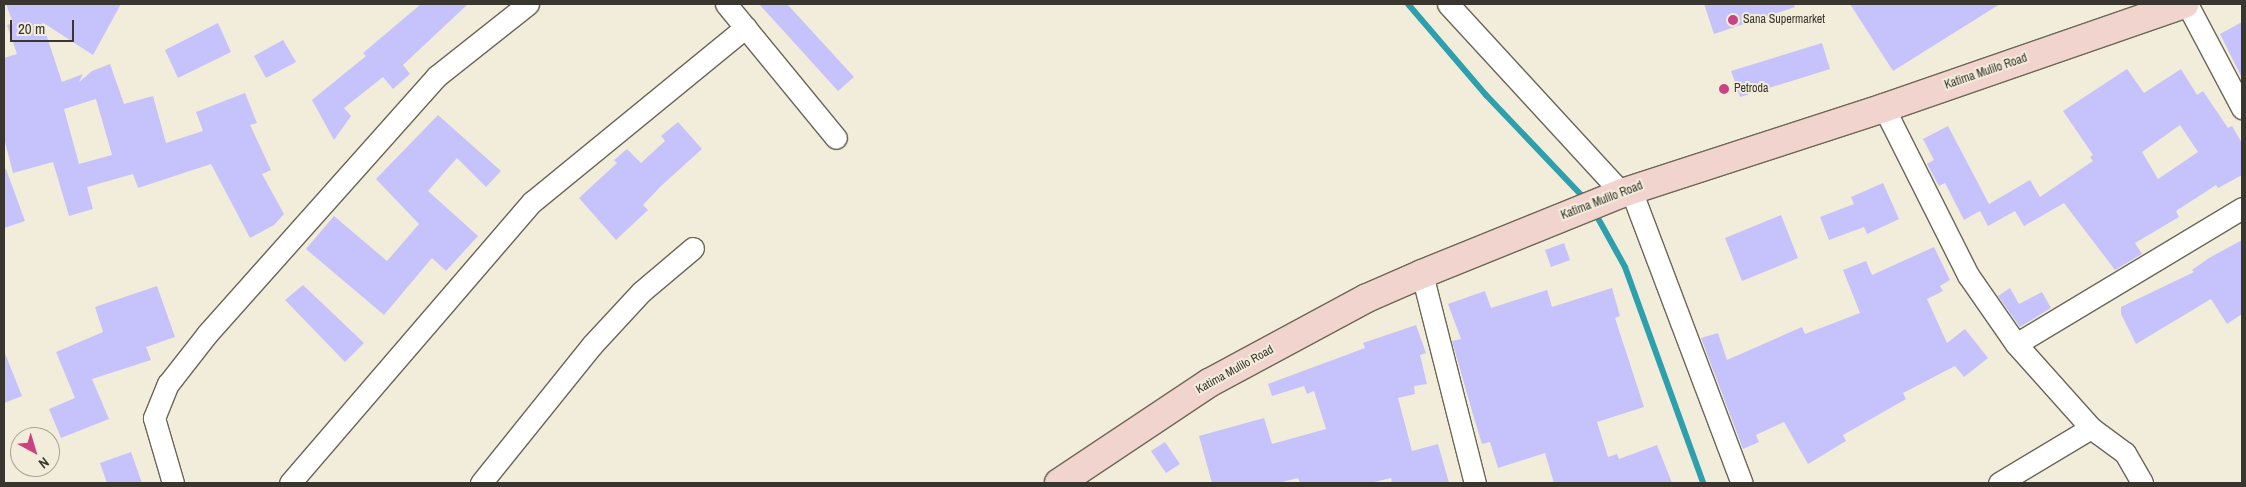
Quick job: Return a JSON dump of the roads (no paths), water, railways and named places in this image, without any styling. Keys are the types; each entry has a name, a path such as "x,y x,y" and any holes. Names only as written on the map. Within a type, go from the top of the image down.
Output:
{"main road":[{"name":"Katima Mulilo Road","path":"1059,483 1209,383 1367,298 1422,274 1609,198 1884,108 2186,4"}],"street":[{"path":"173,483 154,418 168,384 213,327 437,76 528,4"},
{"path":"726,4 836,138"},
{"path":"1448,4 1609,198 1742,483"},
{"path":"2186,4 2242,108"},
{"path":"290,483 532,202 746,27"},
{"path":"1884,108 1968,275 2016,344 2091,428 2125,453 2142,483"},
{"path":"2016,344 2242,208"},
{"path":"481,483 592,345 641,292 694,248"},
{"path":"1422,274 1475,483"},
{"path":"1999,483 2091,428"}],"waterway":[{"path":"1408,4 1486,95 1587,201"},
{"path":"1594,211 1625,267 1703,483"}],"place":[{"name":"Sana Supermarket","path":"1733,20"},
{"name":"Petroda","path":"1724,89"}]}
